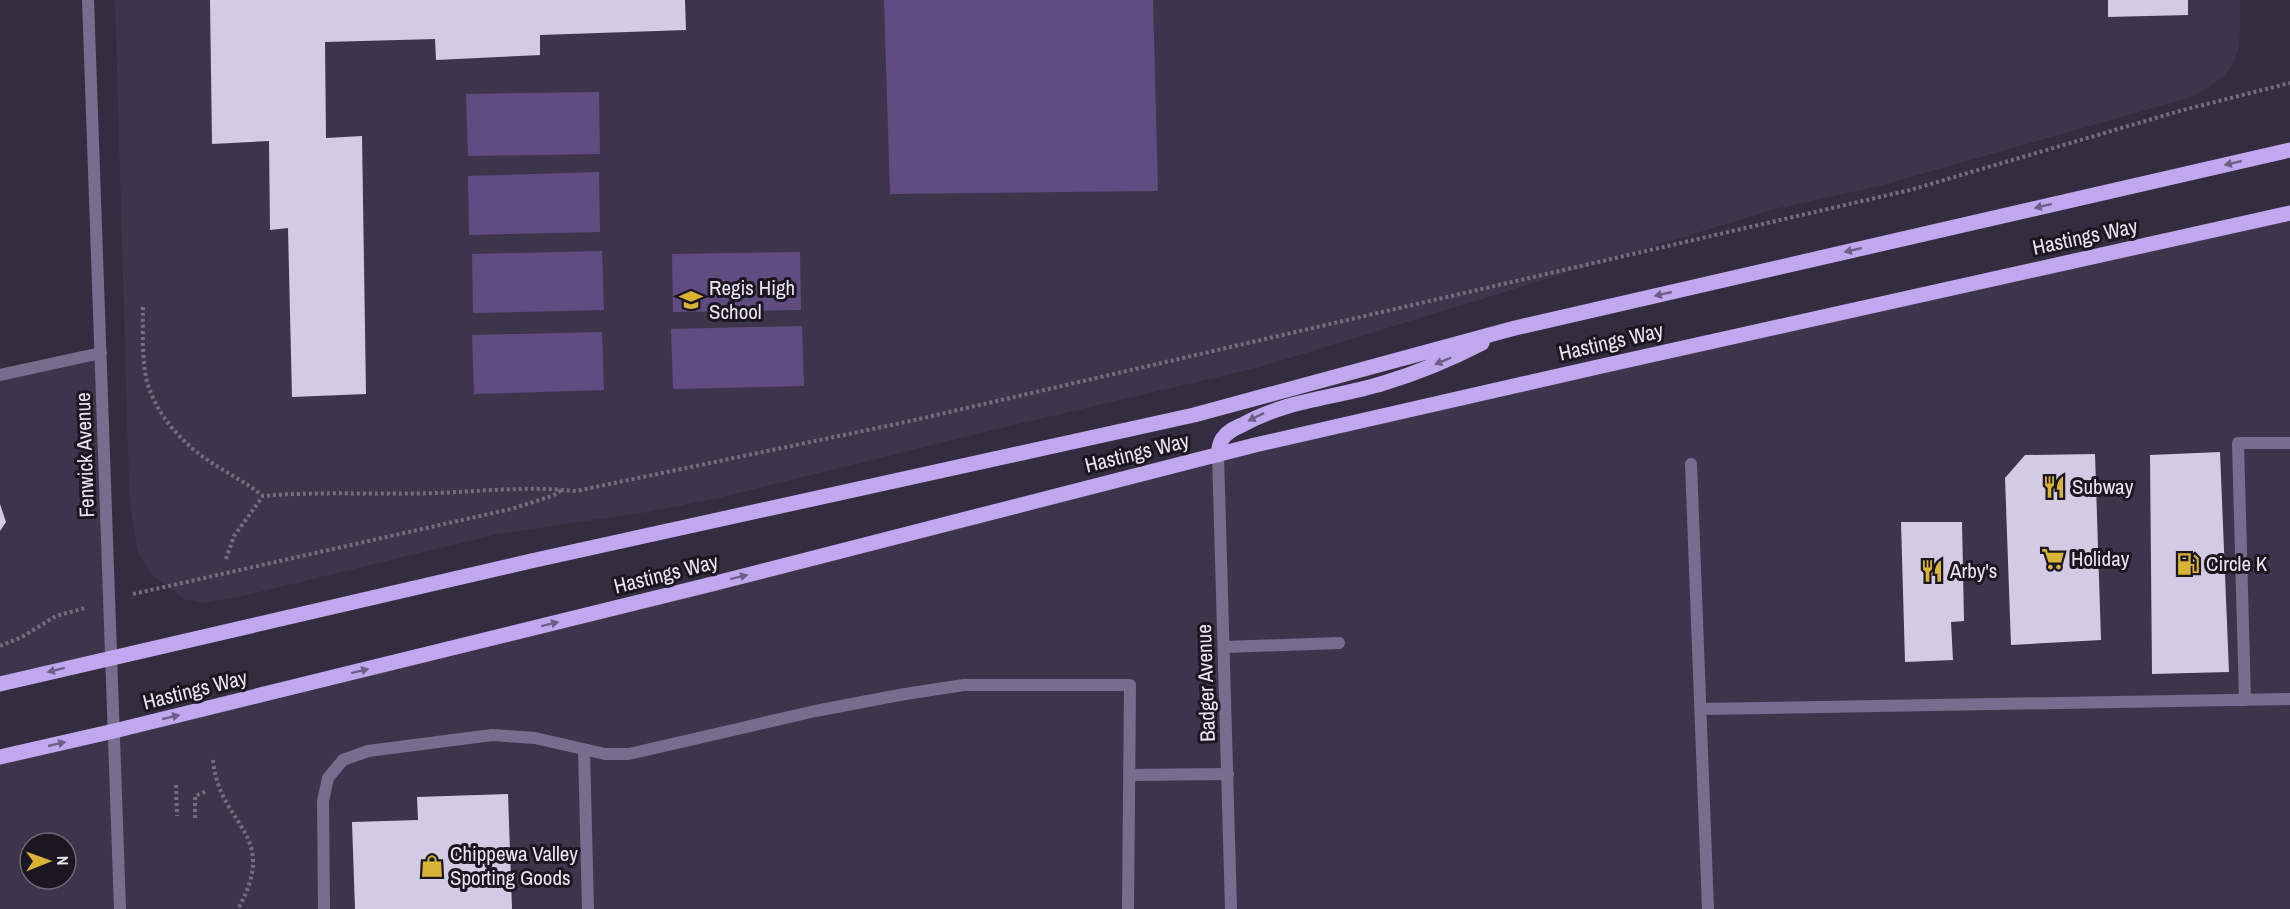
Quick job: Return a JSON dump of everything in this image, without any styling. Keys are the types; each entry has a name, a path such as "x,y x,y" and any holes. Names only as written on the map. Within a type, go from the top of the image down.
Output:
{"main road":[{"name":"Hastings Way","path":"0,684 555,556 1194,415 1515,328 2290,150"},
{"name":"Hastings Way","path":"0,757 704,586 1218,455 1590,368 2290,213"},
{"path":"1218,455 1219,445 1230,431 1257,416 1296,403 1383,384 1463,353 1515,328"}],"street":[{"name":"Fenwick Avenue","path":"88,0 120,909"},
{"path":"0,375 101,353"},
{"path":"2245,700 2238,444 2290,443"},
{"name":"Badger Avenue","path":"1218,455 1231,909"},
{"path":"1691,464 1708,909"},
{"path":"1225,647 1339,643"},
{"path":"324,909 323,801 328,778 343,760 368,751 492,735 535,738 605,754 629,754 815,711 964,685 1130,685 1128,909"},
{"path":"1701,709 2290,699"},
{"path":"584,750 588,909"},
{"path":"1129,775 1228,774"}],"path":[{"path":"143,307 145,373 148,386 164,418 200,455 251,486 262,496 439,493 510,488 576,491 906,423 1910,190 2215,101 2290,83"},
{"path":"0,646 22,637 56,616 109,601 160,587 277,563 512,509 563,490"},
{"path":"226,559 230,544 238,529 262,496"},
{"path":"213,760 218,787 245,832 254,855 252,881 238,909"},
{"path":"176,785 177,816"},
{"path":"195,818 195,796 207,791"}],"shaded area":[{"name":"Regis High School","path":"115,0 2240,0 2240,33 2238,50 2225,75 2205,90 2185,99 1879,186 1775,209 1260,367 714,499 647,512 498,534 247,595 203,603 184,599 152,575 138,552 132,520 129,485"},
{"path":"884,0 1153,0 1158,191 890,194"},
{"path":"599,92 600,154 468,156 466,94"},
{"path":"599,172 600,232 469,235 468,176"},
{"path":"2290,213 2290,909 0,909 0,757 1218,455"},
{"path":"602,251 604,310 473,313 472,254"},
{"path":"800,252 801,310 673,312 672,254"},
{"path":"802,326 804,386 673,389 671,329"},
{"path":"602,332 604,390 474,394 472,335"},
{"path":"101,353 111,657 0,684 0,375"}],"building":[{"path":"210,0 685,0 686,30 540,35 540,55 436,60 435,39 325,42 326,138 362,136 366,394 292,397 288,228 270,230 269,141 212,144"},
{"path":"2108,0 2188,0 2188,15 2108,17"},
{"name":"Circle K","path":"2220,452 2229,672 2152,674 2150,455"},
{"name":"Holiday","path":"2095,454 2101,640 2011,645 2005,478 2025,455"},
{"path":"0,504 6,522 0,531"},
{"name":"Arby's","path":"1901,522 1962,522 1964,621 1951,622 1953,660 1905,662"},
{"name":"Chippewa Valley Sporting Goods","path":"508,794 512,909 355,909 352,822 418,820 417,797"}],"place":[{"name":"Regis High School","path":"691,300"},
{"name":"Subway","path":"2054,487"},
{"name":"Holiday","path":"2053,559"},
{"name":"Circle K","path":"2188,564"},
{"name":"Arby's","path":"1932,571"},
{"name":"Chippewa Valley Sporting Goods","path":"432,866"}]}
